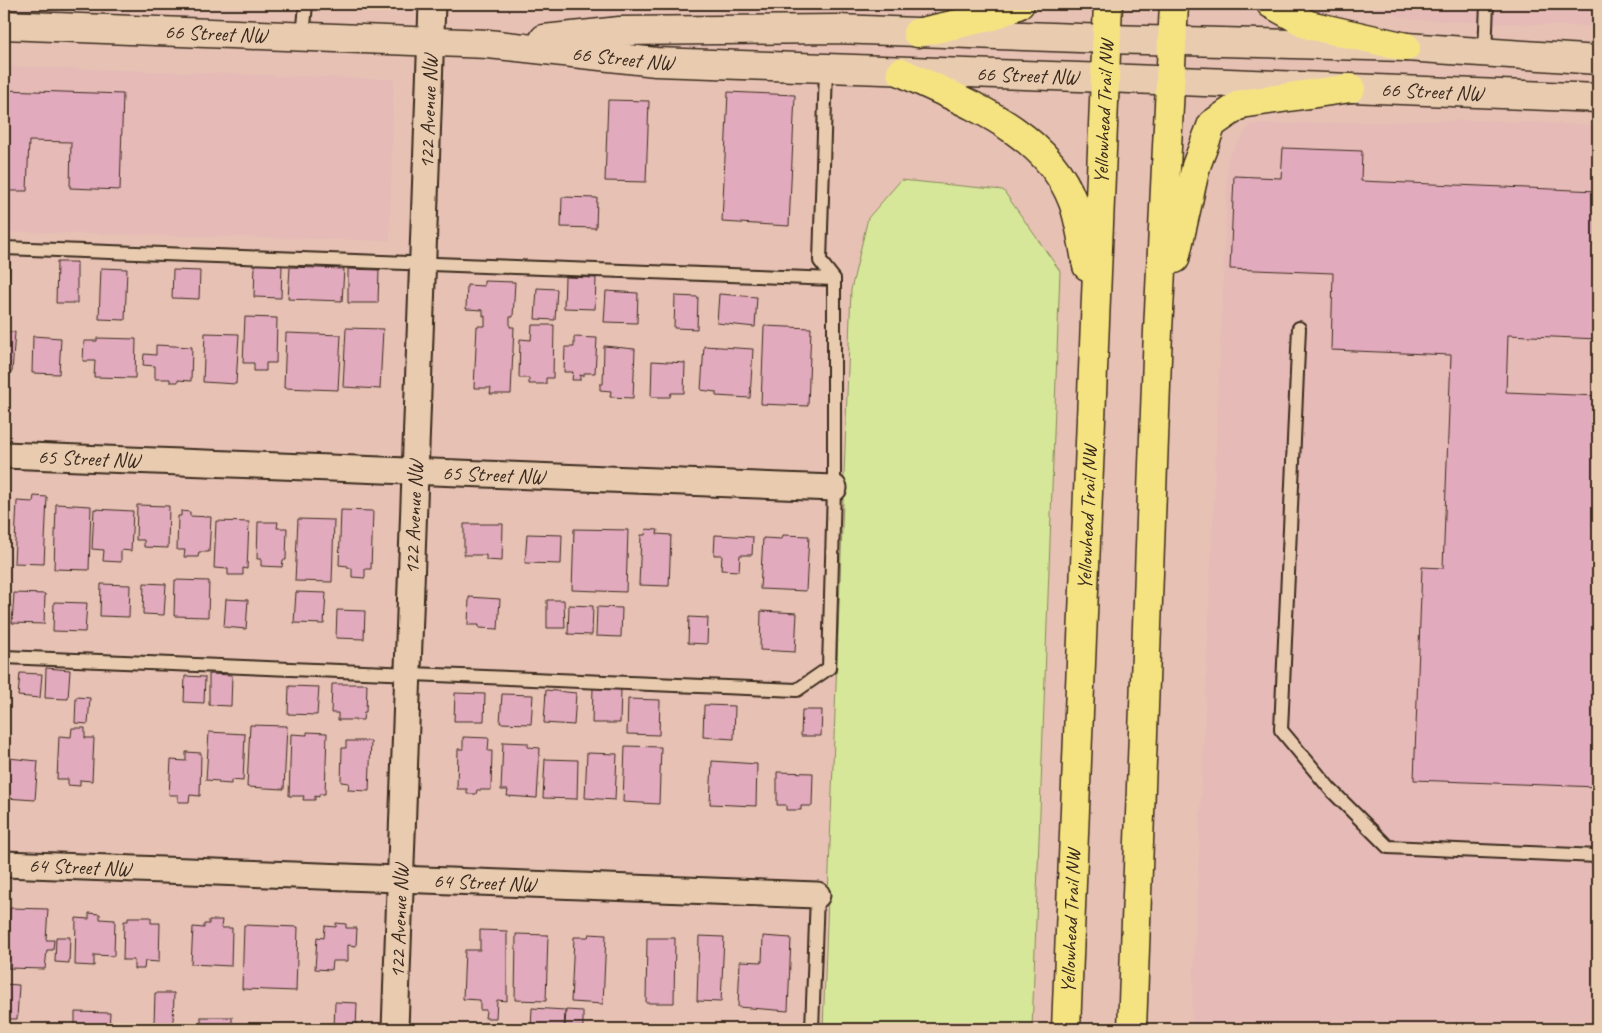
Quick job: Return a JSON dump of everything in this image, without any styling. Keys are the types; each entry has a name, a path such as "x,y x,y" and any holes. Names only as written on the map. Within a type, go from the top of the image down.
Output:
{"highway":[{"path":"917,33 993,16 1020,4"},
{"name":"Yellowhead Trail NW","path":"1066,1029 1108,4"},
{"path":"1132,1029 1158,331 1174,4"},
{"path":"1271,4 1309,25 1406,47"},
{"path":"901,72 1005,124 1042,154 1060,178 1073,202 1095,297"},
{"path":"1158,331 1196,166 1212,124 1241,104 1351,88"}],"main road":[{"name":"66 Street NW","path":"4,25 488,44 656,62 1598,98"},
{"name":"66 Street NW","path":"488,44 620,31 837,29 1406,47 1598,60"}],"street":[{"name":"122 Avenue NW","path":"395,1029 432,4"},
{"name":"65 Street NW","path":"4,455 834,488"},
{"name":"64 Street NW","path":"4,864 817,895"}],"lane":[{"path":"303,38 306,4"},
{"path":"1485,53 1487,4"},
{"path":"4,657 797,690 829,668 834,488 834,278 820,261 826,69"},
{"path":"4,248 834,278"},
{"path":"1299,328 1281,730 1331,790 1388,847 1598,856"},
{"path":"812,1029 817,895"}],"shaded area":[{"path":"1358,4 1598,4 1598,27 1413,20"},
{"path":"4,66 394,79 390,241 4,232"},
{"path":"1475,120 1598,125 1598,1029 1191,1029 1228,156 1251,124"}],"green space":[{"path":"901,180 1003,190 1060,271 1032,1029 823,1029 851,290 868,218"}],"building":[{"path":"4,90 123,94 120,190 70,188 71,142 29,141 27,191 4,191"},
{"path":"728,92 795,95 789,226 722,222"},
{"path":"608,100 649,101 646,182 605,181"},
{"path":"1283,148 1362,151 1361,181 1598,191 1598,339 1508,335 1506,392 1598,396 1598,787 1414,780 1422,567 1443,568 1451,355 1331,350 1333,273 1230,269 1234,176 1281,178"},
{"path":"562,197 597,198 596,228 561,227"},
{"path":"4,261 10,262 8,294 4,294"},
{"path":"57,262 77,262 77,303 56,303"},
{"path":"255,264 282,265 281,298 254,297"},
{"path":"290,267 344,269 342,301 288,299"},
{"path":"101,268 127,269 125,320 99,319"},
{"path":"348,269 379,270 378,303 348,303"},
{"path":"173,270 200,271 199,299 172,298"},
{"path":"565,277 596,278 595,309 564,308"},
{"path":"484,281 515,282 513,317 510,317 510,327 514,327 511,394 490,394 491,388 474,388 477,326 485,326 485,316 483,316 483,310 466,309 467,285 484,286"},
{"path":"537,288 557,289 555,320 535,319"},
{"path":"606,291 638,293 637,323 604,322"},
{"path":"719,294 757,297 755,327 717,323"},
{"path":"675,296 698,297 697,329 674,328"},
{"path":"245,317 277,318 276,363 266,363 266,371 254,371 254,363 243,363"},
{"path":"532,325 554,325 553,378 546,378 546,384 529,384 529,378 519,378 520,339 531,340"},
{"path":"764,326 811,328 808,406 761,404"},
{"path":"346,328 383,329 380,389 343,387"},
{"path":"4,331 15,332 12,372 4,371"},
{"path":"205,333 239,334 236,384 203,382"},
{"path":"286,333 341,335 338,390 284,388"},
{"path":"33,336 61,338 59,374 32,373"},
{"path":"574,337 597,338 595,373 584,373 584,376 580,375 580,380 572,380 573,372 564,372 565,347 574,347"},
{"path":"97,338 136,339 135,378 94,377 95,361 83,361 84,341 97,341"},
{"path":"156,345 192,347 191,381 178,380 178,382 170,382 170,379 155,379 155,366 143,365 144,354 156,355"},
{"path":"604,346 635,349 633,398 610,397 611,391 600,390 600,384 603,384"},
{"path":"704,346 753,349 750,398 716,396 716,392 701,390"},
{"path":"652,361 685,363 684,393 671,393 670,397 651,397"},
{"path":"34,496 47,497 44,564 14,563 17,501 33,502"},
{"path":"4,497 10,498 9,513 4,513"},
{"path":"56,504 91,506 89,570 54,569"},
{"path":"137,505 169,506 168,548 144,547 144,540 136,540"},
{"path":"94,509 133,511 131,551 121,550 121,562 103,561 104,550 92,549"},
{"path":"341,510 373,511 371,569 365,569 365,578 352,577 352,568 339,565"},
{"path":"181,511 190,512 190,516 211,517 209,552 199,552 198,557 184,557 185,550 177,550 178,516 181,516"},
{"path":"298,519 334,520 332,582 295,581"},
{"path":"216,521 249,522 247,569 243,568 243,575 228,575 228,569 214,568"},
{"path":"258,522 278,522 277,528 287,528 286,560 283,560 282,567 261,566 261,559 257,559"},
{"path":"464,524 503,524 502,561 486,560 486,555 464,555"},
{"path":"574,529 628,530 626,592 572,590"},
{"path":"646,529 658,530 657,534 671,535 669,586 639,585 641,535 645,535"},
{"path":"527,534 562,535 561,564 525,563"},
{"path":"715,535 753,537 752,555 740,555 739,571 721,570 722,555 714,555"},
{"path":"783,535 809,536 806,591 760,589 763,538 782,539"},
{"path":"175,580 209,581 208,617 174,616"},
{"path":"144,583 166,584 164,615 143,614"},
{"path":"101,584 130,585 129,617 100,616"},
{"path":"296,592 326,593 324,624 294,623"},
{"path":"14,593 45,594 44,624 12,623"},
{"path":"469,597 500,599 498,629 479,628 479,625 468,625"},
{"path":"226,599 248,600 246,629 224,627"},
{"path":"547,600 564,600 565,628 547,628"},
{"path":"54,602 87,603 85,632 53,631"},
{"path":"569,605 593,606 592,635 568,634"},
{"path":"597,607 622,608 621,637 596,636"},
{"path":"337,610 365,611 364,639 336,638"},
{"path":"761,611 797,613 795,652 760,650"},
{"path":"689,617 708,618 707,644 688,643"},
{"path":"46,668 70,670 68,699 45,698"},
{"path":"20,673 42,674 40,698 18,696"},
{"path":"209,674 232,675 231,706 209,705"},
{"path":"185,676 205,677 204,703 184,702"},
{"path":"332,684 367,684 366,712 364,712 363,720 338,720 338,713 331,713"},
{"path":"289,686 319,687 317,715 288,714"},
{"path":"593,688 621,689 620,723 592,723"},
{"path":"546,690 576,693 574,725 544,723"},
{"path":"455,693 485,694 484,721 454,721"},
{"path":"502,694 533,695 531,724 500,723"},
{"path":"76,697 90,698 88,724 75,723"},
{"path":"628,699 660,700 659,735 627,734"},
{"path":"704,705 735,706 734,739 703,737"},
{"path":"802,710 822,710 821,736 801,736"},
{"path":"250,725 287,726 284,789 247,787"},
{"path":"72,728 85,728 85,738 94,738 92,781 80,780 80,786 68,785 68,779 57,779 59,736 71,737"},
{"path":"209,732 245,734 243,781 231,780 231,784 206,780"},
{"path":"307,732 327,733 325,794 319,794 319,797 315,796 315,800 303,800 304,796 289,796 291,734 307,735"},
{"path":"463,737 489,738 488,751 492,751 491,790 477,790 476,794 467,794 467,789 457,789 458,749 463,749"},
{"path":"346,741 371,741 369,791 348,790 349,783 341,782 342,748 346,748"},
{"path":"503,742 528,743 528,747 540,748 537,798 507,796 508,790 501,790"},
{"path":"625,746 661,747 659,804 623,802"},
{"path":"186,752 201,753 200,796 190,795 189,802 178,802 178,795 169,795 171,760 186,761"},
{"path":"587,753 617,754 615,800 585,798"},
{"path":"8,758 38,761 35,800 5,798"},
{"path":"545,759 578,760 577,799 543,798"},
{"path":"712,761 757,764 756,806 710,804"},
{"path":"777,772 813,773 812,806 801,806 801,810 786,810 786,805 777,805"},
{"path":"10,908 48,909 46,940 54,940 53,950 47,950 45,969 8,968"},
{"path":"89,913 100,914 100,919 115,920 114,956 94,955 94,966 75,965 76,918 89,919"},
{"path":"128,917 151,917 151,923 160,923 159,962 145,961 144,969 134,969 134,960 123,960 124,921 128,921"},
{"path":"209,920 222,920 221,928 232,928 231,966 191,964 193,927 204,928 204,924 209,924"},
{"path":"336,923 346,924 346,928 357,928 356,946 348,945 348,961 332,961 331,970 315,969 317,937 324,938 325,926 336,927"},
{"path":"244,925 298,927 296,991 242,989"},
{"path":"480,930 507,931 507,1001 497,1000 496,1018 485,1018 486,1010 480,1010 480,1000 463,999 465,950 480,950"},
{"path":"516,934 548,935 546,1001 515,1000"},
{"path":"589,934 606,935 603,1004 571,1002 574,937 588,937"},
{"path":"699,936 724,937 721,1002 697,1001"},
{"path":"763,936 791,938 788,1011 738,1007 740,961 762,962"},
{"path":"56,937 70,937 69,963 55,962"},
{"path":"647,938 675,938 674,1003 646,1003"},
{"path":"4,984 19,985 17,1019 4,1019"},
{"path":"155,993 174,993 173,1024 154,1024"},
{"path":"335,1002 357,1003 356,1029 334,1029"},
{"path":"532,1008 565,1010 564,1029 531,1029"},
{"path":"566,1010 583,1011 583,1027 565,1027"},
{"path":"75,1012 110,1013 109,1029 75,1029"},
{"path":"201,1017 232,1017 232,1029 201,1029"}]}
